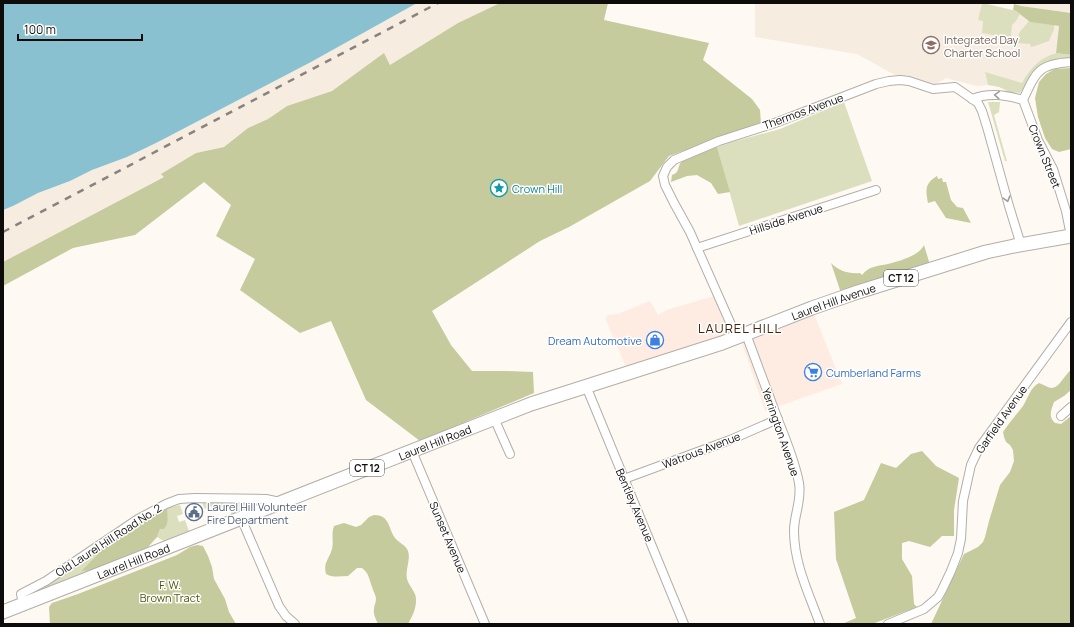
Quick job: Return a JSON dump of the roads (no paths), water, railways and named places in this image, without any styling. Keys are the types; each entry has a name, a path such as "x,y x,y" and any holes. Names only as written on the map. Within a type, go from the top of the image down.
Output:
{"highway":[{"name":"Laurel Hill Avenue","path":"741,336 812,308 858,292 974,256 1021,245 1071,236"},
{"name":"Laurel Hill Road","path":"3,612 531,404 741,336"}],"street":[{"path":"972,99 993,94 1023,100 1032,81 1039,71 1053,64 1071,62"},
{"name":"Thermos Avenue","path":"741,336 664,181 663,176 666,170 670,163 674,160 719,141 775,123 876,84 904,80 937,89 955,87 978,103 982,111 1021,245"},
{"name":"Crown Street","path":"1023,100 1038,140 1053,169 1066,211 1071,236"},
{"name":"Hillside Avenue","path":"697,248 876,190"},
{"name":"Garfield Avenue","path":"888,624 924,610 938,597 947,581 958,553 961,539 963,501 970,469 976,453 1071,322"},
{"name":"Yerrington Avenue","path":"741,336 778,419 791,455 799,484 799,500 794,530 798,563 820,624"},
{"name":"Bentley Avenue","path":"586,386 684,624"},
{"path":"1061,416 1071,407"},
{"path":"494,418 510,454"},
{"name":"Watrous Avenue","path":"624,479 730,440 778,419"},
{"name":"Sunset Avenue","path":"412,451 484,624"},
{"name":"Old Laurel Hill Road No. 2","path":"23,604 21,594 46,581 138,519 166,504 179,499 192,498 266,499 280,502"},
{"path":"241,518 279,606 286,616 295,624"}],"water":[{"path":"3,3 417,3 311,62 158,142 127,157 38,193 3,210"}],"railway":[{"path":"3,232 438,3"}],"place":[{"name":"Integrated Day Charter School","path":"931,45"},
{"name":"Crown Hill","path":"499,188"},
{"name":"Dream Automotive","path":"655,340"},
{"name":"Cumberland Farms","path":"813,372"},
{"name":"Laurel Hill Volunteer Fire Department","path":"194,512"}],"district":[{"name":"LAUREL HILL","path":"740,328"}],"park label":[{"name":"F. W. Brown Tract","path":"170,590"}]}
